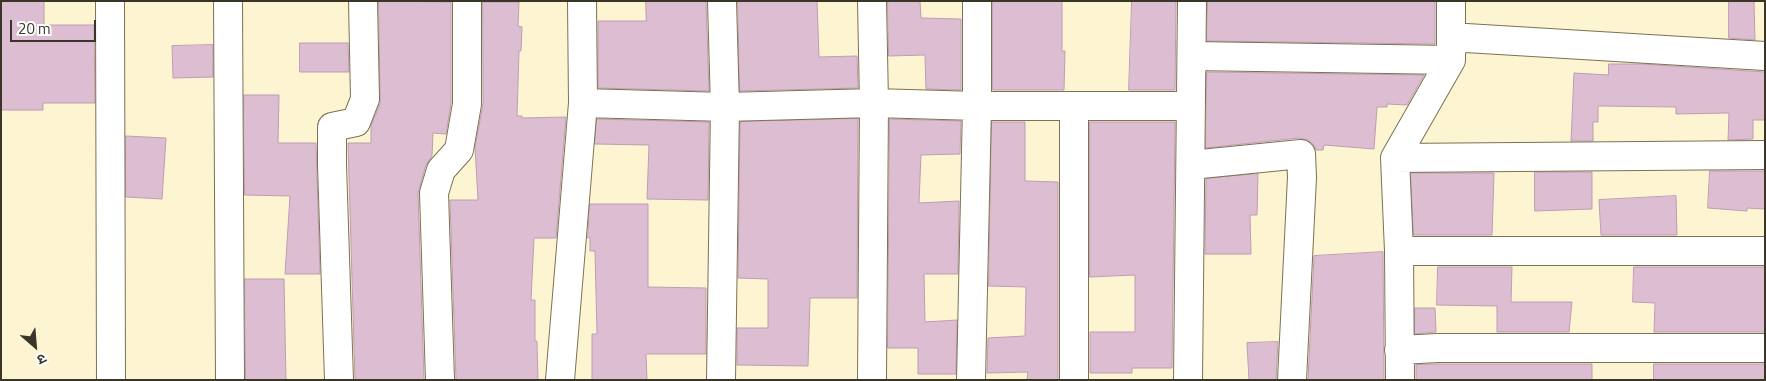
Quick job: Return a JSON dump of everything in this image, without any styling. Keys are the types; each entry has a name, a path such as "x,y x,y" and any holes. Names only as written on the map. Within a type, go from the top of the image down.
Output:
{"street":[{"path":"110,1 111,380"},
{"path":"228,1 230,380"},
{"path":"339,380 332,127 356,122 364,99 363,1"},
{"path":"440,380 434,192 441,170 459,150 467,104 467,1"},
{"path":"560,380 583,103 582,1"},
{"path":"721,380 725,107 722,1"},
{"path":"872,1 874,103 872,380"},
{"path":"971,380 977,106 977,1"},
{"path":"1188,380 1192,1"},
{"path":"1451,1 1451,50"},
{"path":"1400,380 1394,158 1451,50 1466,38 1765,56"},
{"path":"1192,56 1451,50"},
{"path":"583,103 725,107 874,103 977,106 1191,106"},
{"path":"1074,106 1074,380"},
{"path":"1191,165 1301,154 1302,177 1292,380"},
{"path":"1394,158 1765,156"},
{"path":"1398,251 1765,252"},
{"path":"1399,350 1438,348 1765,348"}],"building":[{"path":"1,1 44,1 44,25 94,25 95,103 43,103 43,110 1,110"},
{"path":"379,1 451,2 451,103 446,134 433,133 432,156 426,165 418,193 424,380 355,380 348,143 371,143 371,126 380,104"},
{"path":"646,1 706,1 709,91 598,88 598,21 646,21"},
{"path":"738,1 817,1 819,57 857,56 858,88 740,91"},
{"path":"888,1 920,1 921,18 961,19 961,90 926,89 925,55 889,56"},
{"path":"993,1 1062,1 1062,51 1065,51 1064,90 993,90"},
{"path":"1132,1 1176,1 1175,90 1129,90"},
{"path":"1208,1 1435,1 1435,44 1207,41"},
{"path":"1729,1 1754,1 1755,40 1729,38"},
{"path":"483,2 519,2 518,26 522,27 521,51 519,51 517,116 522,116 522,118 566,117 556,238 534,238 531,300 535,300 535,341 537,341 538,380 456,380 450,200 478,200 475,147 483,104"},
{"path":"300,43 348,43 349,72 300,72"},
{"path":"213,45 213,77 173,78 172,46"},
{"path":"1609,64 1642,64 1765,72 1765,120 1753,120 1753,139 1728,140 1729,113 1676,114 1676,107 1598,106 1598,122 1593,122 1593,141 1571,141 1574,73 1608,75"},
{"path":"1207,72 1424,75 1407,105 1387,104 1387,107 1377,107 1374,149 1324,145 1323,150 1316,150 1314,145 1308,140 1299,138 1206,148"},
{"path":"244,95 279,95 278,143 316,143 320,274 285,274 290,196 245,195"},
{"path":"597,119 709,122 708,200 647,199 649,145 595,144"},
{"path":"858,119 857,298 810,298 808,366 737,365 737,328 768,328 768,279 738,278 740,122"},
{"path":"890,119 961,121 960,154 921,155 919,203 959,201 958,274 924,274 925,322 957,320 956,374 918,374 918,348 888,348"},
{"path":"992,122 1025,122 1025,181 1058,182 1058,380 1027,380 1028,372 987,373 988,338 1025,336 1026,287 989,286"},
{"path":"1090,122 1175,122 1172,368 1132,368 1132,373 1090,373 1090,332 1135,332 1135,275 1090,277"},
{"path":"126,136 166,138 162,199 126,197"},
{"path":"1710,171 1765,171 1765,209 1747,208 1747,211 1708,208"},
{"path":"1535,172 1592,172 1592,209 1535,211"},
{"path":"1411,173 1494,173 1492,235 1414,235"},
{"path":"1258,174 1257,215 1250,215 1251,254 1205,254 1206,179"},
{"path":"1676,196 1677,235 1601,235 1599,200"},
{"path":"590,204 648,204 648,287 706,288 706,354 646,354 647,380 592,380 592,334 597,334 595,251 590,251 590,237 588,238"},
{"path":"1383,252 1384,380 1308,380 1314,256"},
{"path":"1438,267 1512,267 1511,302 1572,302 1569,332 1497,332 1497,306 1437,305"},
{"path":"1634,267 1765,267 1765,332 1654,332 1655,303 1633,302"},
{"path":"245,279 284,279 286,380 246,380"},
{"path":"1415,308 1435,308 1436,332 1415,334"},
{"path":"1278,342 1276,380 1249,380 1247,343"},
{"path":"1592,364 1592,380 1416,380 1416,365"},
{"path":"1654,364 1765,364 1765,380 1654,380"}]}
